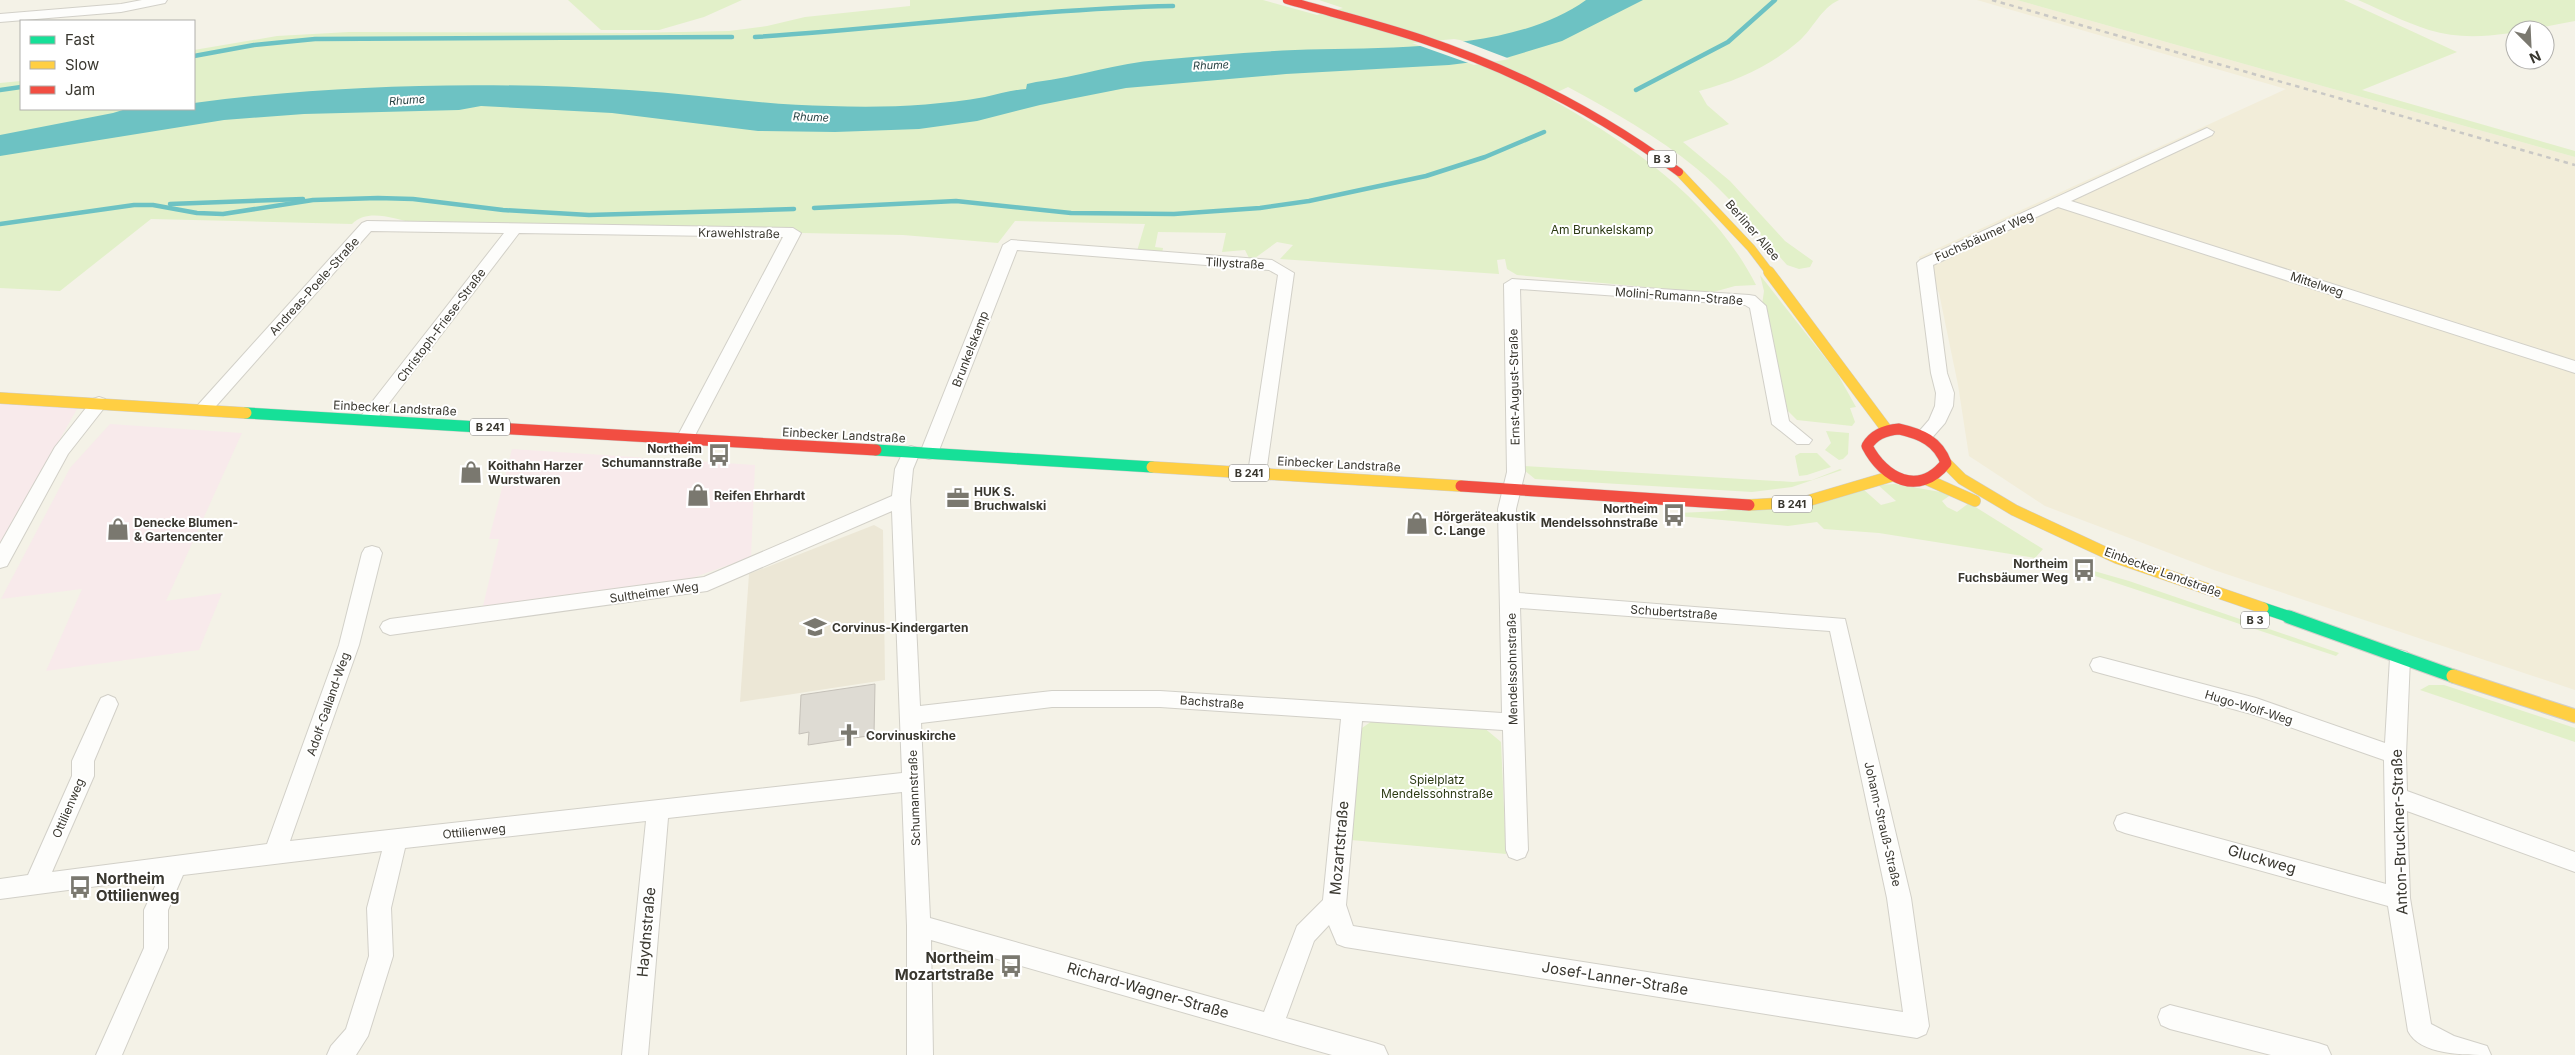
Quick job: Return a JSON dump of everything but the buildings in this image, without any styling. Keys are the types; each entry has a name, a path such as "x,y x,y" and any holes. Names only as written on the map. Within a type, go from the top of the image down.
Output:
{"main road":[{"name":"Berliner Allee","path":"1287,0 1447,48 1488,63 1555,92 1643,144 1685,177 1716,208 1772,273 1887,430"},
{"name":"Einbecker Landstraße","path":"0,398 1687,499 1732,504 1790,504 1812,501 1839,493 1876,477 1892,476"},
{"path":"1887,430 1912,431 1924,436 1940,449 1946,464 1941,474 1928,480 1910,481 1892,476 1874,463 1869,455 1867,446 1870,439 1887,430"},
{"path":"1862,465 1869,455"},
{"name":"Einbecker Landstraße","path":"1946,464 1962,479 2014,510 2077,541 2227,596 2346,635 2400,658 2575,716"},
{"name":"Einbecker Landstraße","path":"1687,499 1771,498 1820,488 1836,479"},
{"path":"1928,480 1962,494 2020,526"},
{"name":"Einbecker Landstraße","path":"2325,643 2344,649 2400,658"}],"street":[{"path":"0,18 161,0"},
{"name":"Fuchsbäumer Weg","path":"1924,436 1936,423 1944,406 1945,393 1939,372 1925,263 2207,132"},
{"name":"Mittelweg","path":"2059,202 2575,367"},
{"name":"Andreas-Poele-Straße","path":"203,410 367,226 514,230"},
{"name":"Christoph-Friese-Straße","path":"367,420 514,230"},
{"name":"Krawehlstraße","path":"514,230 793,233 685,439"},
{"name":"Brunkelskamp","path":"920,453 1011,244"},
{"name":"Tillystraße","path":"1011,244 1204,262 1272,265 1286,273 1257,473"},
{"name":"Molini-Rumann-Straße","path":"1512,284 1749,300 1758,306 1781,424 1803,440"},
{"name":"Ernst-August-Straße","path":"1512,284 1516,472 1512,489"},
{"path":"0,561 64,446 99,403"},
{"name":"Schumannstraße","path":"920,453 904,469 901,500 919,926 920,1055"},
{"name":"Mendelssohnstraße","path":"1512,489 1507,509 1517,850"},
{"name":"Sultheimer Weg","path":"390,627 707,584 901,500"},
{"name":"Adolf-Galland-Weg","path":"275,853 349,644 372,553"},
{"name":"Schubertstraße","path":"1510,600 1838,624"},
{"name":"Johann-Strauß-Straße","path":"1838,624 1899,898 1917,1026"},
{"name":"Anton-Bruckner-Straße","path":"2400,658 2396,755 2398,898 2420,1031 2448,1051"},
{"name":"Hugo-Wolf-Weg","path":"2100,665 2256,707 2396,755"},
{"name":"Bachstraße","path":"911,716 1052,699 1160,698 1513,722"},
{"name":"Ottilienweg","path":"36,884 83,776 83,762 108,704"},
{"name":"Mozartstraße","path":"1271,1026 1305,934 1334,905 1352,712"},
{"name":"Ottilienweg","path":"0,888 275,853 913,782"},
{"path":"2396,797 2575,862"},
{"name":"Haydnstraße","path":"635,1055 658,810"},
{"name":"Gluckweg","path":"2125,822 2398,898"},
{"path":"340,1055 356,1036 381,956 379,908 396,840"},
{"path":"109,1055 156,948 156,910 176,865"},
{"name":"Josef-Lanner-Straße","path":"1334,905 1345,936 1917,1026"},
{"name":"Richard-Wagner-Straße","path":"919,926 1375,1055"},
{"path":"2170,1017 2318,1055"},
{"path":"2448,1051 2478,1055"}],"shaded area":[{"path":"1977,0 2017,0 2575,157 2575,690 2214,570 2045,506 1969,456 1958,385 1939,293 1919,257 2286,89"},
{"path":"0,395 82,400 0,546"},
{"name":"Denecke Blumen- & Gartencenter","path":"110,424 242,433 166,601 222,593 199,650 46,671 82,589 1,599 70,468"},
{"path":"512,449 755,465 751,557 678,583 483,606 499,539 489,539"},
{"name":"Corvinus-Kindergarten","path":"874,525 883,530 885,680 740,702 749,574"}],"green space":[{"path":"568,0 742,0 704,17 659,30 601,30"},
{"name":"Am Brunkelskamp","path":"910,0 1263,0 1317,15 1343,8 1319,0 1839,0 1822,13 1799,41 1764,66 1726,83 1699,91 1707,105 1729,124 1683,142 1730,181 1785,241 1813,261 1810,267 1799,269 1787,265 1732,202 1696,168 1650,135 1568,87 1547,97 1608,133 1666,176 1717,226 1738,254 1756,285 1735,286 1710,293 1517,275 1507,269 1505,259 1497,260 1499,274 1280,259 1293,245 1277,242 1255,258 1249,258 1245,250 1222,252 1226,233 1158,232 1155,247 1163,248 1162,253 1137,251 1145,224 1015,221 998,243 903,235 802,233 784,227 738,229 414,223 390,217 373,216 358,219 352,224 151,219 60,291 0,288 0,83 20,81 20,110 195,110 195,50 277,36 349,32 632,33 729,31 767,26 805,17 910,6"},
{"path":"2017,0 2344,0 2457,52 2362,90 2575,151 2575,157"},
{"path":"2358,0 2575,0 2575,21 2555,25 2555,20 2505,20 2505,34 2502,34 2465,36 2447,34 2429,30"},
{"path":"1760,275 1837,373 1856,407 1850,408 1855,422 1852,426 1797,420 1787,410 1762,305 1764,291"},
{"path":"1826,431 1849,433 1848,454 1843,459 1839,460 1825,450 1831,443"},
{"path":"1800,453 1817,453 1831,467 1799,476 1795,456"},
{"path":"1524,466 1793,482 1812,480 1840,469 1842,470 1792,487 1752,492 1535,479 1524,470"},
{"path":"1895,484 1952,494 1942,501 1947,507 1957,512 1969,503 2043,549 2035,558 1879,533 1824,529 1817,522 1788,526 1678,516 1678,513 1722,511 1863,489 1881,505 1896,501 1878,485"},
{"path":"2087,569 2129,581 2339,653 2336,656 2086,573"},
{"path":"2429,685 2444,685 2575,728 2575,742 2420,690"},
{"name":"Spielplatz Mendelssohnstraße","path":"1375,719 1483,727 1501,742 1506,854 1351,840 1359,730"}],"water":[{"name":"Rhume","path":"1586,0 1643,0 1562,41 1506,58 1449,65 1286,74 1126,88 1040,105 977,121 919,129 835,132 758,131 612,113 481,106 459,110 304,114 224,120 0,156 0,135 123,110 195,110 195,103 302,92 411,86 575,87 805,105 849,107 927,104 985,97 1026,89 1027,84 1036,82 1143,62 1278,51 1446,44 1522,30 1556,17"}],"pier":[{"path":"1454,39 1510,59 1474,65 1412,43"}],"waterway":[{"path":"1636,90 1728,42 1775,0"},
{"path":"755,37 1068,11 1173,6"},
{"path":"195,56 254,45 315,39 732,37"},
{"path":"0,90 20,87"},
{"path":"814,208 956,201 1071,213 1174,214 1260,208 1309,201 1426,176 1485,157 1544,132"},
{"path":"0,224 134,205 153,205 197,213 223,214 313,200 378,198 413,199 503,210 589,215 794,209"},
{"path":"170,204 303,199"}],"railway":[{"path":"1992,0 2575,165"}],"traffic: fast":[{"path":"246,413 479,427"},
{"path":"876,450 1152,467"},
{"path":"2263,608 2453,676"}],"traffic: slow":[{"path":"1679,172 1751,248 1887,430"},
{"path":"0,398 246,413"},
{"path":"1946,463 1962,479 2014,510 2117,558 2263,608"},
{"path":"1152,467 1461,486"},
{"path":"1749,505 1795,504 1892,476"},
{"path":"1928,480 1975,501"},
{"path":"2453,676 2575,716"}],"traffic: jam":[{"path":"1287,0 1421,39 1504,70 1594,115 1652,152 1679,172"},
{"path":"479,427 876,450"},
{"path":"1899,429 1922,435 1934,443 1943,455 1946,463 1937,474 1927,480 1915,482 1904,480 1892,475 1873,457 1867,446 1872,438 1889,430 1899,429"},
{"path":"1461,486 1749,505"}],"place":[{"name":"Northeim Schumannstraße","path":"719,455"},
{"name":"Koithahn Harzer Wurstwaren","path":"471,472"},
{"name":"Reifen Ehrhardt","path":"698,495"},
{"name":"HUK S. Bruchwalski","path":"958,498"},
{"name":"Northeim Mendelssohnstraße","path":"1674,515"},
{"name":"Hörgeräteakustik C. Lange","path":"1417,523"},
{"name":"Denecke Blumen- & Gartencenter","path":"118,529"},
{"name":"Northeim Fuchsbäumer Weg","path":"2084,570"},
{"name":"Corvinus-Kindergarten","path":"815,627"},
{"name":"Corvinuskirche","path":"849,735"},
{"name":"Northeim Ottilienweg","path":"80,887"},
{"name":"Northeim Mozartstraße","path":"1011,966"}]}
